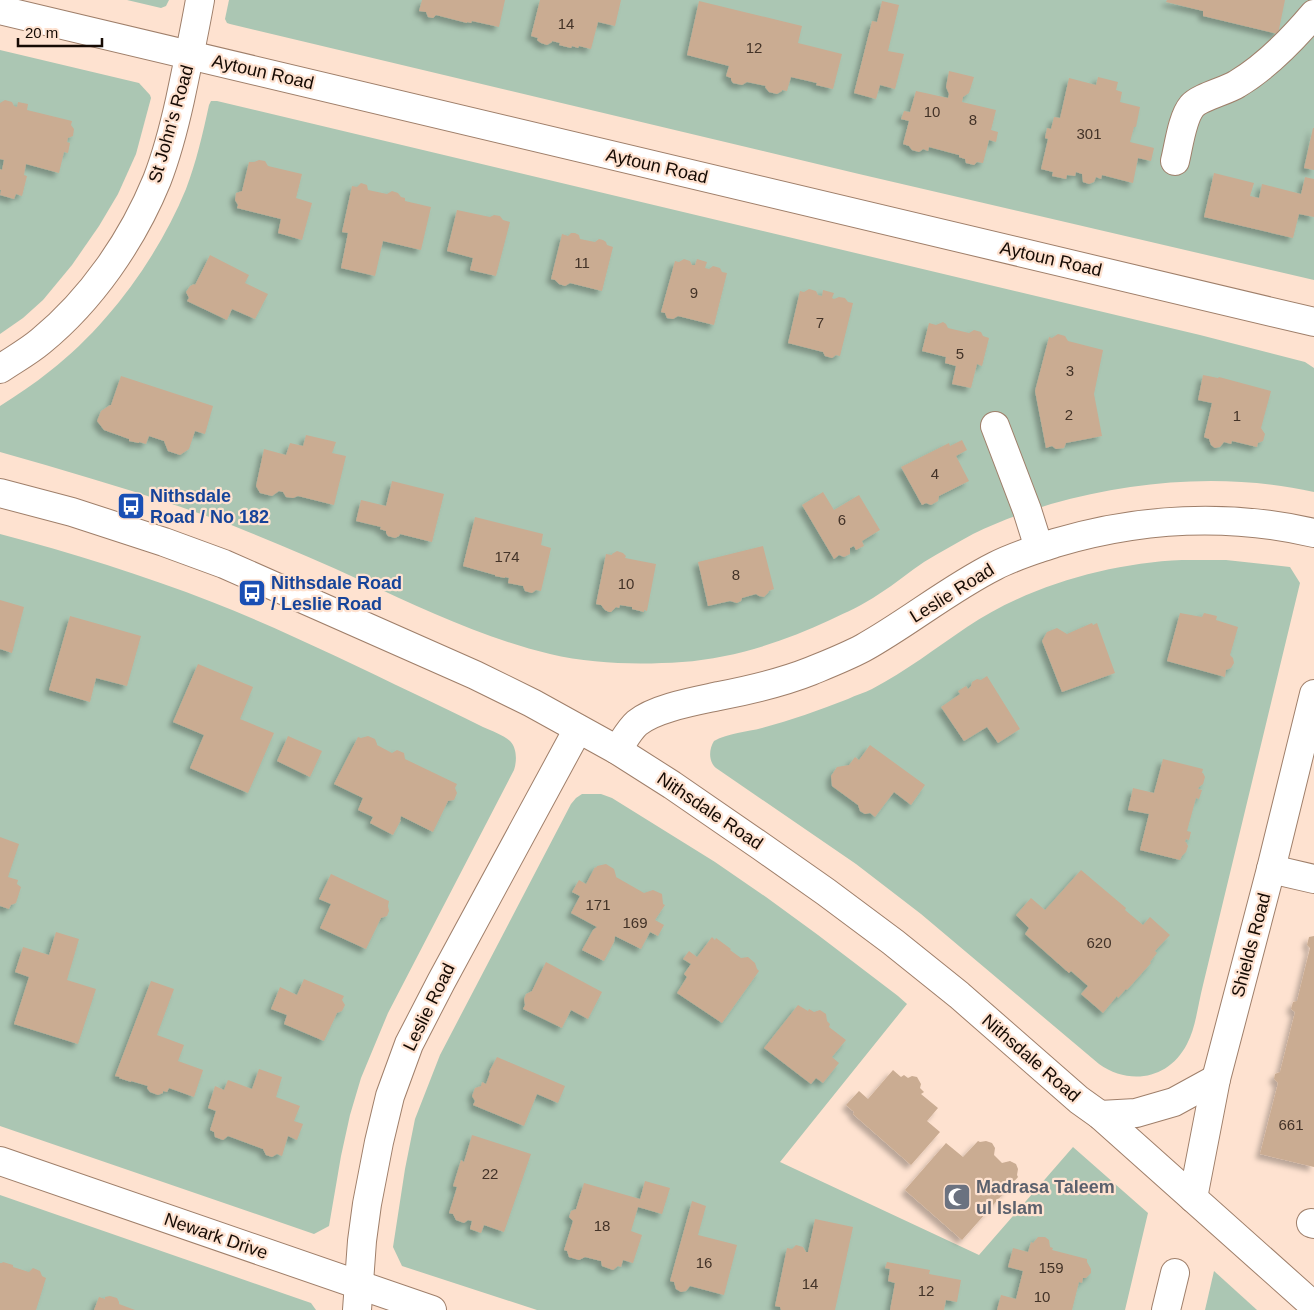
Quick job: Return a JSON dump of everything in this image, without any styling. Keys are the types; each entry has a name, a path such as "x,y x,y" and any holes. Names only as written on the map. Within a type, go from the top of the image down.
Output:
{"street":[{"name":"St John's Road","path":"0,369 40,342 70,315 112,263 142,212 157,181 167,152 190,55 200,0"},
{"name":"Aytoun Road","path":"0,10 1314,322"},
{"path":"1176,161 1186,116 1193,105 1199,100 1236,85 1259,70 1298,34 1314,14"},
{"path":"994,426 1027,510 1039,548"},
{"name":"Nithsdale Road","path":"0,493 72,512 224,564 475,675 532,703 617,750 689,796 871,925 958,995 1079,1100 1100,1115 1314,1306"},
{"name":"Leslie Road","path":"617,750 636,724 650,715 689,703 799,676 827,665 862,649 995,566 1039,548 1101,531 1140,525 1202,520 1266,524 1314,533"},
{"name":"Shields Road","path":"1193,1198 1216,1079 1272,869 1314,694"},
{"name":"Leslie Road","path":"358,1298 363,1232 379,1142 390,1096 410,1044 441,982 578,729"},
{"path":"1272,869 1314,879"},
{"path":"1100,1115 1136,1113 1174,1102 1216,1079"},
{"name":"Newark Drive","path":"0,1162 358,1298 432,1310"},
{"path":"1166,1310 1175,1273"}],"green space":[{"path":"127,0 169,0 166,6 161,8"},
{"path":"229,0 1314,0 1314,280 230,24 225,19"},
{"path":"0,50 139,83 151,98 136,154 118,194 99,226 72,265 43,300 23,318 0,334"},
{"path":"211,101 1200,335 1305,362 1314,368 1314,492 1248,482 1182,482 1116,489 1051,504 992,525 973,534 924,562 867,602 830,620 776,642 720,657 666,663 599,662 550,654 501,640 431,612 319,561 230,525 136,492 0,452 0,406 50,371 92,333 111,312 146,265 161,240 190,179"},
{"path":"0,534 134,574 238,612 497,733 510,741 514,747 516,763 514,770 388,1013 361,1078 341,1156 329,1226 314,1234 0,1126"},
{"path":"1226,560 1290,567 1300,583 1193,1030 1187,1044 1170,1065 1159,1072 1136,1077 1111,1071 1099,1064 921,914 856,864 716,768 713,765 710,751 714,741 719,738 795,718 872,689 909,667 991,612 1043,589 1070,579 1098,572 1155,562"},
{"path":"582,794 601,794 612,798 715,862 818,935 907,1004 780,1162 979,1255 1073,1147 1148,1213 1125,1310 537,1310 402,1266 393,1247 415,1119 440,1055 571,804"},
{"path":"0,1195 311,1303 316,1310 0,1310"},
{"path":"1214,1271 1257,1310 1205,1310"}],"building":[{"path":"422,0 505,0 499,27 472,21 467,23 436,15 433,18 428,17 426,12 419,11"},
{"path":"540,0 621,0 615,26 598,22 591,49 579,46 578,48 572,46 571,48 552,41 547,45 537,40 538,38 531,36"},
{"path":"1167,0 1285,0 1278,34 1203,16 1203,11 1166,2"},
{"path":"699,1 802,26 798,43 842,54 833,89 791,77 787,91 782,90 777,94 769,92 766,86 747,82 742,85 733,83 731,78 726,76 729,66 687,55"},
{"path":"882,1 899,5 888,51 904,54 895,89 880,85 876,99 854,93 872,21 877,22"},
{"path":"949,71 974,77 969,93 963,97 962,102 996,110 991,130 998,132 996,142 989,140 983,163 977,162 974,165 966,163 965,159 959,157 959,155 929,147 928,151 923,149 919,152 903,144 909,121 901,119 904,111 910,112 916,91 948,98 949,94 946,87"},
{"path":"1098,77 1118,82 1116,90 1122,92 1120,102 1140,107 1136,127 1134,127 1130,142 1154,148 1151,161 1138,158 1133,183 1102,175 1101,179 1096,177 1094,182 1089,184 1083,182 1082,174 1076,172 1075,176 1067,175 1066,179 1052,176 1053,172 1041,169 1048,139 1045,138 1047,128 1051,129 1054,117 1060,118 1069,78 1096,85"},
{"path":"5,100 12,102 17,107 18,102 28,104 27,110 72,121 71,125 74,129 73,136 68,138 67,142 70,143 68,153 64,152 59,173 26,164 24,175 27,176 22,196 16,194 14,199 0,195 0,169 2,170 4,160 0,159 0,103"},
{"path":"1314,128 1314,170 1304,168"},
{"path":"265,161 268,166 302,174 296,198 312,203 302,240 278,233 281,219 237,208 236,193 242,191 249,162"},
{"path":"1214,173 1254,183 1250,196 1259,198 1262,184 1301,194 1305,177 1314,179 1314,217 1299,214 1293,238 1204,217"},
{"path":"361,183 367,185 368,190 387,194 392,191 405,198 405,201 431,207 421,250 383,241 375,276 341,268 348,233 342,232 352,186 357,187"},
{"path":"457,210 490,217 494,215 500,216 503,220 510,222 496,276 470,270 473,258 447,251"},
{"path":"571,233 579,235 580,239 595,242 599,239 603,240 607,245 613,247 602,291 570,283 565,286 551,279 562,234 568,236"},
{"path":"210,255 249,275 245,283 268,294 255,319 232,309 227,320 187,301 189,298 186,292 190,286 195,285"},
{"path":"684,259 690,261 692,265 695,265 697,259 707,262 705,268 709,269 713,266 727,273 714,325 678,316 673,319 667,318 665,313 661,312 675,261 679,262"},
{"path":"809,289 816,291 818,295 822,296 823,290 834,293 832,298 845,298 848,302 853,303 840,356 836,355 832,358 825,356 823,352 788,343 800,291 804,292"},
{"path":"943,322 948,328 969,333 974,330 981,332 983,336 989,338 982,366 977,364 971,388 952,384 956,366 945,363 946,357 922,351 929,323 936,325"},
{"path":"1058,334 1065,336 1068,341 1103,350 1094,394 1102,436 1066,443 1064,448 1056,449 1052,446 1046,448 1035,391 1049,337 1052,338"},
{"path":"1203,375 1219,377 1271,391 1261,428 1265,434 1263,441 1258,443 1257,447 1232,441 1231,444 1224,442 1220,447 1215,448 1211,445 1209,439 1204,437 1212,403 1198,400"},
{"path":"121,376 213,406 205,434 195,431 189,449 180,455 168,451 164,441 149,436 146,444 129,441 129,439 104,430 97,421 101,411 111,405"},
{"path":"306,435 336,442 332,453 346,456 334,505 298,496 293,498 286,497 283,492 279,491 272,496 260,493 256,486 264,449 286,455 290,443 303,446"},
{"path":"962,440 967,450 956,456 969,481 939,496 938,501 931,505 926,503 922,505 901,467 949,443 950,446"},
{"path":"392,481 444,494 432,542 400,534 395,538 388,536 386,531 380,529 381,527 356,521 361,500 386,506"},
{"path":"823,492 834,510 859,495 880,530 862,541 864,546 856,550 854,546 850,548 850,554 844,557 839,555 834,559 802,505"},
{"path":"475,517 543,534 541,545 551,548 541,591 536,590 532,593 525,591 523,586 508,583 509,578 495,576 463,566"},
{"path":"763,546 774,589 769,591 764,597 756,594 742,598 737,603 730,601 708,606 698,562"},
{"path":"617,551 623,553 626,556 625,558 656,564 647,611 644,610 644,612 620,605 619,608 616,607 609,612 601,605 596,604 606,554 612,555"},
{"path":"0,600 24,607 12,653 0,649"},
{"path":"1180,613 1202,617 1204,613 1217,616 1216,620 1238,627 1230,655 1234,663 1231,668 1226,670 1225,677 1167,661"},
{"path":"70,616 141,636 127,686 96,678 90,702 49,690"},
{"path":"1092,623 1093,625 1097,623 1115,673 1062,692 1042,641 1047,632 1057,628 1067,634"},
{"path":"198,664 253,687 240,719 274,733 248,793 190,768 204,735 173,722"},
{"path":"987,676 1020,729 998,743 987,727 964,741 941,707 960,694 958,691 966,686 968,689 972,682"},
{"path":"288,736 322,751 310,777 277,761"},
{"path":"368,736 375,739 377,745 392,753 397,750 404,753 405,759 457,784 455,788 457,793 454,800 448,801 433,832 401,816 401,820 393,835 370,823 373,817 358,810 363,798 334,784 358,737"},
{"path":"870,745 925,785 911,805 894,792 875,817 870,813 865,814 860,811 858,805 832,786 831,776 837,767 849,765 855,757 859,760"},
{"path":"1163,759 1203,769 1202,773 1205,777 1203,784 1198,789 1202,790 1199,799 1196,798 1187,831 1191,832 1189,840 1186,839 1185,842 1188,846 1180,860 1140,850 1149,814 1128,810 1133,788 1154,793"},
{"path":"0,837 19,844 8,877 18,880 17,884 21,887 16,903 11,905 9,909 0,906"},
{"path":"606,864 614,869 616,877 644,893 653,890 662,894 663,904 665,905 655,920 664,925 658,936 650,932 641,949 615,936 614,942 604,961 582,950 593,930 597,927 571,913 580,896 572,892 579,880 586,884 595,867"},
{"path":"1081,870 1143,925 1150,917 1170,935 1155,951 1157,953 1151,963 1127,990 1118,998 1117,996 1103,1013 1081,994 1088,986 1071,971 1069,973 1025,934 1029,928 1016,915 1031,898 1045,910"},
{"path":"331,874 389,901 387,916 381,918 366,949 320,928 331,904 319,899"},
{"path":"56,932 79,939 67,980 96,989 78,1044 14,1024 29,977 15,972 23,947 49,955"},
{"path":"1314,936 1314,1167 1260,1154 1278,1083 1274,1079 1275,1074 1280,1072 1295,1012 1291,1009 1293,1002 1297,1001 1310,948 1307,945 1309,937"},
{"path":"712,937 715,940 716,938 741,958 748,957 755,963 759,971 722,1023 677,993 687,977 684,974 691,964 683,959 689,951 697,957"},
{"path":"546,962 602,992 588,1019 571,1010 562,1028 523,1009 526,994 532,991"},
{"path":"304,979 344,996 342,1000 345,1005 342,1011 337,1013 324,1041 284,1024 287,1015 271,1009 280,987 297,995"},
{"path":"151,981 174,989 157,1035 184,1045 178,1061 203,1070 194,1097 169,1088 167,1092 163,1091 163,1093 158,1095 150,1092 147,1088 148,1086 115,1076"},
{"path":"798,1005 808,1011 809,1009 814,1012 820,1010 826,1014 827,1021 830,1024 829,1027 846,1040 832,1057 839,1063 823,1083 816,1078 811,1084 764,1048"},
{"path":"497,1057 565,1086 558,1103 537,1094 524,1126 473,1105 475,1101 472,1096 475,1088 481,1086 482,1082 486,1084 489,1072"},
{"path":"259,1069 282,1077 276,1097 300,1106 294,1121 303,1124 297,1140 288,1136 282,1156 277,1154 272,1157 266,1155 263,1149 228,1136 223,1140 215,1137 214,1132 210,1130 216,1111 208,1108 215,1086 224,1090 228,1080 252,1089"},
{"path":"893,1070 901,1077 904,1075 908,1078 912,1076 917,1077 921,1084 920,1088 924,1092 921,1094 938,1108 927,1121 940,1132 911,1165 853,1114 854,1112 846,1105 859,1091 868,1099"},
{"path":"472,1135 531,1154 504,1232 484,1225 481,1233 470,1229 472,1221 468,1220 464,1223 456,1220 453,1214 449,1213 457,1187 453,1186 461,1160 464,1162"},
{"name":"Madrasa Taleem ul Islam","path":"978,1141 992,1143 995,1148 994,1155 1002,1163 1010,1161 1016,1164 1018,1177 962,1240 905,1190 946,1143 963,1157"},
{"path":"645,1181 670,1188 662,1214 638,1207 631,1231 642,1235 633,1263 623,1260 621,1267 618,1266 613,1270 602,1266 601,1261 585,1257 579,1260 569,1257 567,1251 564,1250 573,1221 569,1217 571,1211 576,1209 584,1183 640,1199"},
{"path":"692,1201 706,1206 698,1235 737,1245 724,1295 690,1286 686,1291 681,1292 676,1289 674,1282 670,1281"},
{"path":"815,1219 853,1227 835,1310 781,1310 780,1307 775,1306 787,1248 792,1249 796,1245 803,1247 808,1252"},
{"path":"1038,1237 1045,1237 1049,1240 1050,1247 1053,1248 1052,1250 1087,1259 1091,1273 1086,1278 1083,1278 1082,1283 1079,1282 1072,1310 997,1310 1001,1295 1016,1299 1023,1271 1008,1267 1013,1248 1028,1252 1031,1242 1033,1243"},
{"path":"3,1262 29,1272 33,1268 40,1271 42,1276 46,1278 36,1310 0,1310 0,1263"},
{"path":"887,1262 930,1270 929,1274 961,1280 957,1302 946,1300 944,1310 890,1310 895,1283 888,1281 890,1269 885,1268"},
{"path":"99,1297 105,1299 105,1297 117,1298 119,1304 135,1310 94,1310"}],"place":[{"name":"Nithsdale Road / No 182","path":"131,506"},
{"name":"Nithsdale Road / Leslie Road","path":"252,593"},
{"name":"Madrasa Taleem ul Islam","path":"957,1197"}]}
